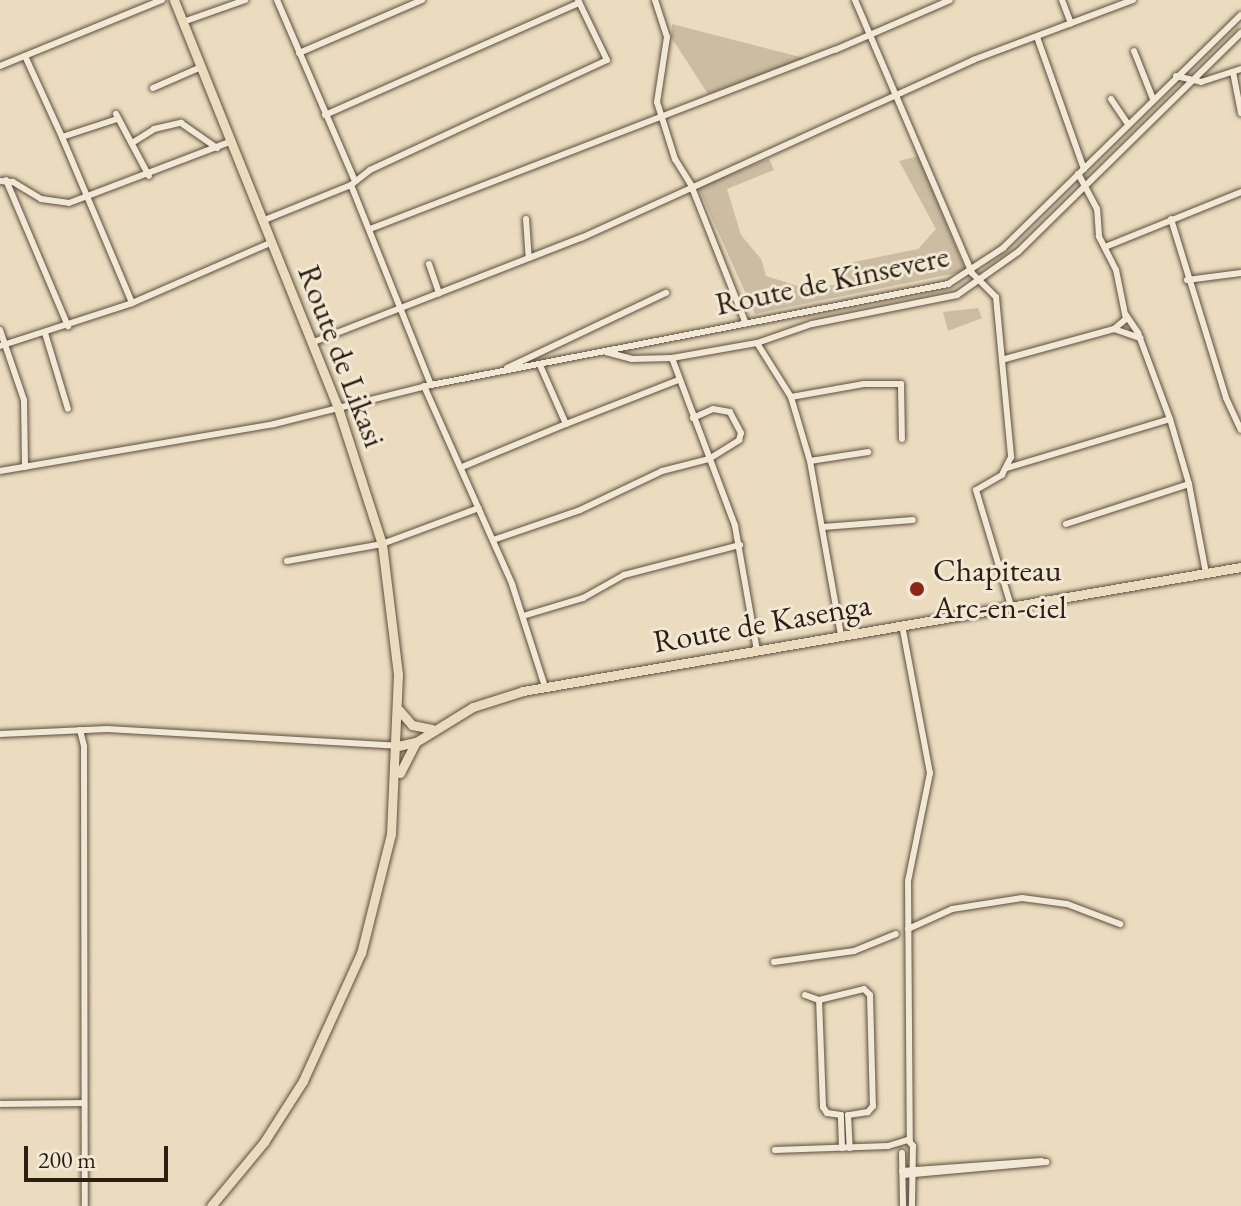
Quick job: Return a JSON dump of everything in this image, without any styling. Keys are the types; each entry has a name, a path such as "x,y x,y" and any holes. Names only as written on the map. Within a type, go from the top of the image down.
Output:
{"highway":[{"name":"Route de Likasi","path":"174,0 337,405 382,544 396,644 399,710 396,784"},
{"name":"Route de Kasenga","path":"398,746 416,742 490,700 545,687 1241,567"},
{"path":"399,710 412,725 436,728"},
{"path":"211,1206 280,1119 334,1021 379,890 396,784 416,742"}],"street":[{"path":"0,66 162,0"},
{"path":"183,22 245,0"},
{"path":"277,0 402,307 427,386 523,616 545,687"},
{"path":"299,53 422,0"},
{"path":"655,0 667,37 656,95 675,159 691,185 746,324"},
{"path":"855,0 972,273 996,297 1005,359 1011,457 1007,468"},
{"path":"370,229 871,35 950,0"},
{"path":"1062,0 1071,23"},
{"path":"310,344 529,258 897,98 973,60 1133,0"},
{"path":"262,221 353,183 607,60 579,2 325,115"},
{"name":"Route de Kinsevere","path":"0,471 274,424 337,405 427,386 934,287 972,273 1241,15"},
{"path":"602,351 632,359 672,358 757,343 812,324 957,295 981,281 1085,186 1241,33"},
{"path":"1037,37 1126,315 1140,338 1170,419 1189,484 1206,573"},
{"path":"1134,51 1153,99"},
{"path":"25,56 132,303"},
{"path":"153,88 201,67"},
{"path":"1176,76 1194,81 1241,69"},
{"path":"1233,72 1241,113"},
{"path":"1111,99 1128,124"},
{"path":"62,137 116,116 149,176"},
{"path":"132,143 154,129 181,123 217,148"},
{"path":"3,181 49,201 87,199 230,142"},
{"path":"3,181 68,326"},
{"path":"1105,247 1241,192"},
{"path":"526,219 529,258"},
{"path":"1171,219 1187,280 1241,430"},
{"path":"3,345 132,303 270,243"},
{"path":"429,264 439,293"},
{"path":"1187,280 1241,273"},
{"path":"502,372 666,293"},
{"path":"1005,359 1114,329 1126,315"},
{"path":"1114,329 1140,338"},
{"path":"0,330 27,422 22,439 25,467"},
{"path":"45,333 68,409"},
{"path":"757,343 791,397 810,461 841,635"},
{"path":"672,358 740,545 757,651"},
{"path":"540,365 566,424"},
{"path":"462,467 678,380"},
{"path":"791,397 898,382 904,396 902,439"},
{"path":"493,540 580,510 662,471 709,459 733,446 741,433 730,412 722,409 693,418"},
{"path":"1011,606 976,490 1007,468 1170,419"},
{"path":"810,461 868,452"},
{"path":"1066,524 1189,484"},
{"path":"287,561 382,544 479,508"},
{"path":"823,527 913,520"},
{"path":"523,616 583,598 624,575 740,545"},
{"path":"902,625 930,773 908,881 906,937 910,1153 903,1206"},
{"path":"0,734 80,730 398,746"},
{"path":"80,730 84,746 85,1206"},
{"path":"896,934 898,927 907,928 952,909 1022,898 1067,904 1120,924"},
{"path":"774,962 854,951 896,934 906,937"},
{"path":"805,995 819,1000 864,989 870,995 873,1106 868,1112 845,1115 827,1113 823,1107 819,1000"},
{"path":"0,1104 84,1103"},
{"path":"845,1115 846,1148"},
{"path":"775,1150 888,1146 910,1141"},
{"path":"900,1143 912,1206"},
{"path":"888,1146 910,1153"},
{"path":"907,1173 1046,1162 958,1169"}],"shaded area":[{"path":"672,24 808,59 708,94 671,37"},
{"path":"918,156 966,271 755,314 698,187 769,159 774,170 727,189 741,235 761,259 766,276 798,286 835,285 834,266 918,249 936,229 899,161"},
{"path":"978,308 982,318 948,331 943,312"}],"place":[{"name":"Chapiteau Arc-en-ciel","path":"917,589"}]}
